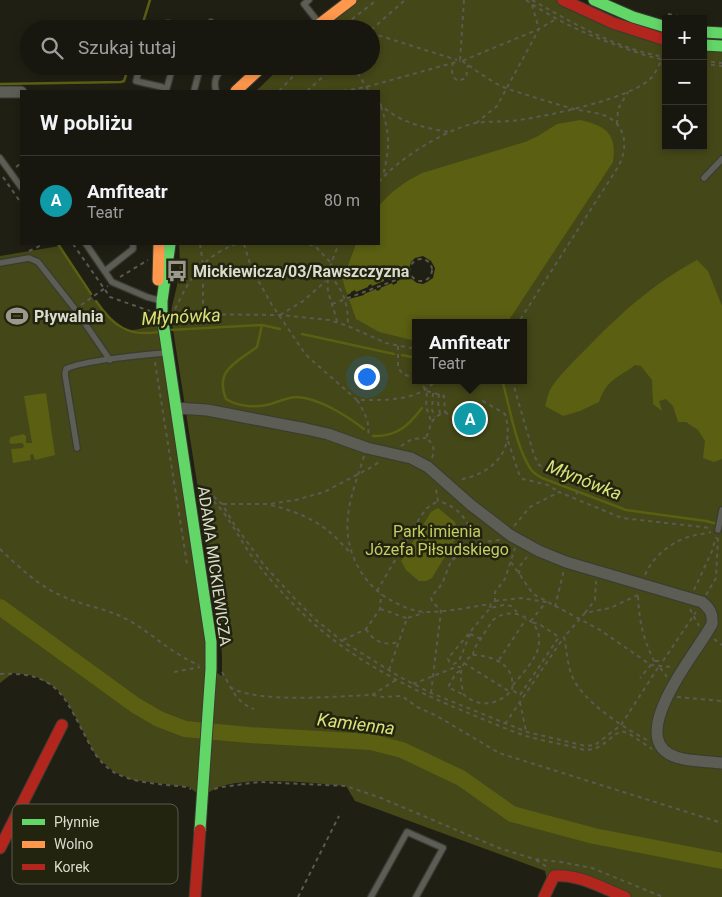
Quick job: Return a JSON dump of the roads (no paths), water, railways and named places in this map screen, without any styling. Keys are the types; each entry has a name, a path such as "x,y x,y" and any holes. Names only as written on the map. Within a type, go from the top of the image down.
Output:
{"street":[{"path":"324,20 351,0"},
{"path":"563,0 626,28 662,39"},
{"path":"594,0 633,17 662,26"},
{"path":"707,32 722,33"},
{"path":"707,45 722,46"},
{"path":"237,90 253,75"},
{"path":"249,90 265,75"},
{"path":"0,92 20,92"},
{"name":"ADAMA MICKIEWICZA","path":"159,245 157,270 165,340 215,674 203,783 195,897"},
{"name":"ADAMA MICKIEWICZA","path":"162,301 170,245"},
{"path":"176,408 207,410 306,429 367,448 411,458 449,484 471,505 514,537 539,551 604,574 640,590 690,598 702,602 710,609 712,624 668,696 657,724 657,748 677,758 722,763"},
{"path":"22,804 62,725"},
{"path":"0,848 12,824"},
{"path":"544,897 554,876 562,874 625,897"}],"lane":[{"path":"309,0 304,4 313,20"},
{"path":"138,75 136,81 162,87 165,90"},
{"path":"166,90 171,75"},
{"path":"194,90 198,75"},
{"path":"216,90 214,86 218,75"},
{"path":"0,158 20,183"},
{"path":"704,178 722,159"},
{"path":"87,245 112,282 147,297 162,301"},
{"path":"105,271 133,249 133,245"},
{"path":"0,263 29,258 38,262 75,309 110,360"},
{"path":"77,448 65,374 66,369 148,354 168,354"},
{"path":"718,530 722,513"},
{"path":"371,897 407,832 443,848 416,897"}],"waterway":[{"path":"144,20 150,0"},
{"path":"0,84 121,82 124,81 126,75"},
{"name":"Młynówka","path":"59,245 91,294"},
{"name":"Młynówka","path":"96,301 102,310 122,328 138,333 159,332"},
{"path":"262,325 257,347 235,362 225,374 223,389 226,399 236,404 259,406 290,398 305,398 332,408 364,429"},
{"name":"Młynówka","path":"169,330 262,325 280,329"},
{"name":"Młynówka","path":"302,334 394,354"},
{"name":"Młynówka","path":"402,355 412,357"},
{"name":"Młynówka","path":"503,384 520,448 530,468 537,475 626,510 722,525"},
{"path":"373,436 381,436 402,429 422,408"},
{"name":"Kamienna","path":"0,607 135,705 159,719 185,729 249,735 371,742 402,750 461,778 512,814 594,836 722,861"}],"place":[{"name":"Mickiewicza/03/Rawszczyzna","path":"177,271"},
{"name":"Pływalnia","path":"17,316"},
{"name":"Amfiteatr","path":"470,419"}],"park label":[{"name":"Park imienia Józefa Piłsudskiego","path":"437,540"}]}
